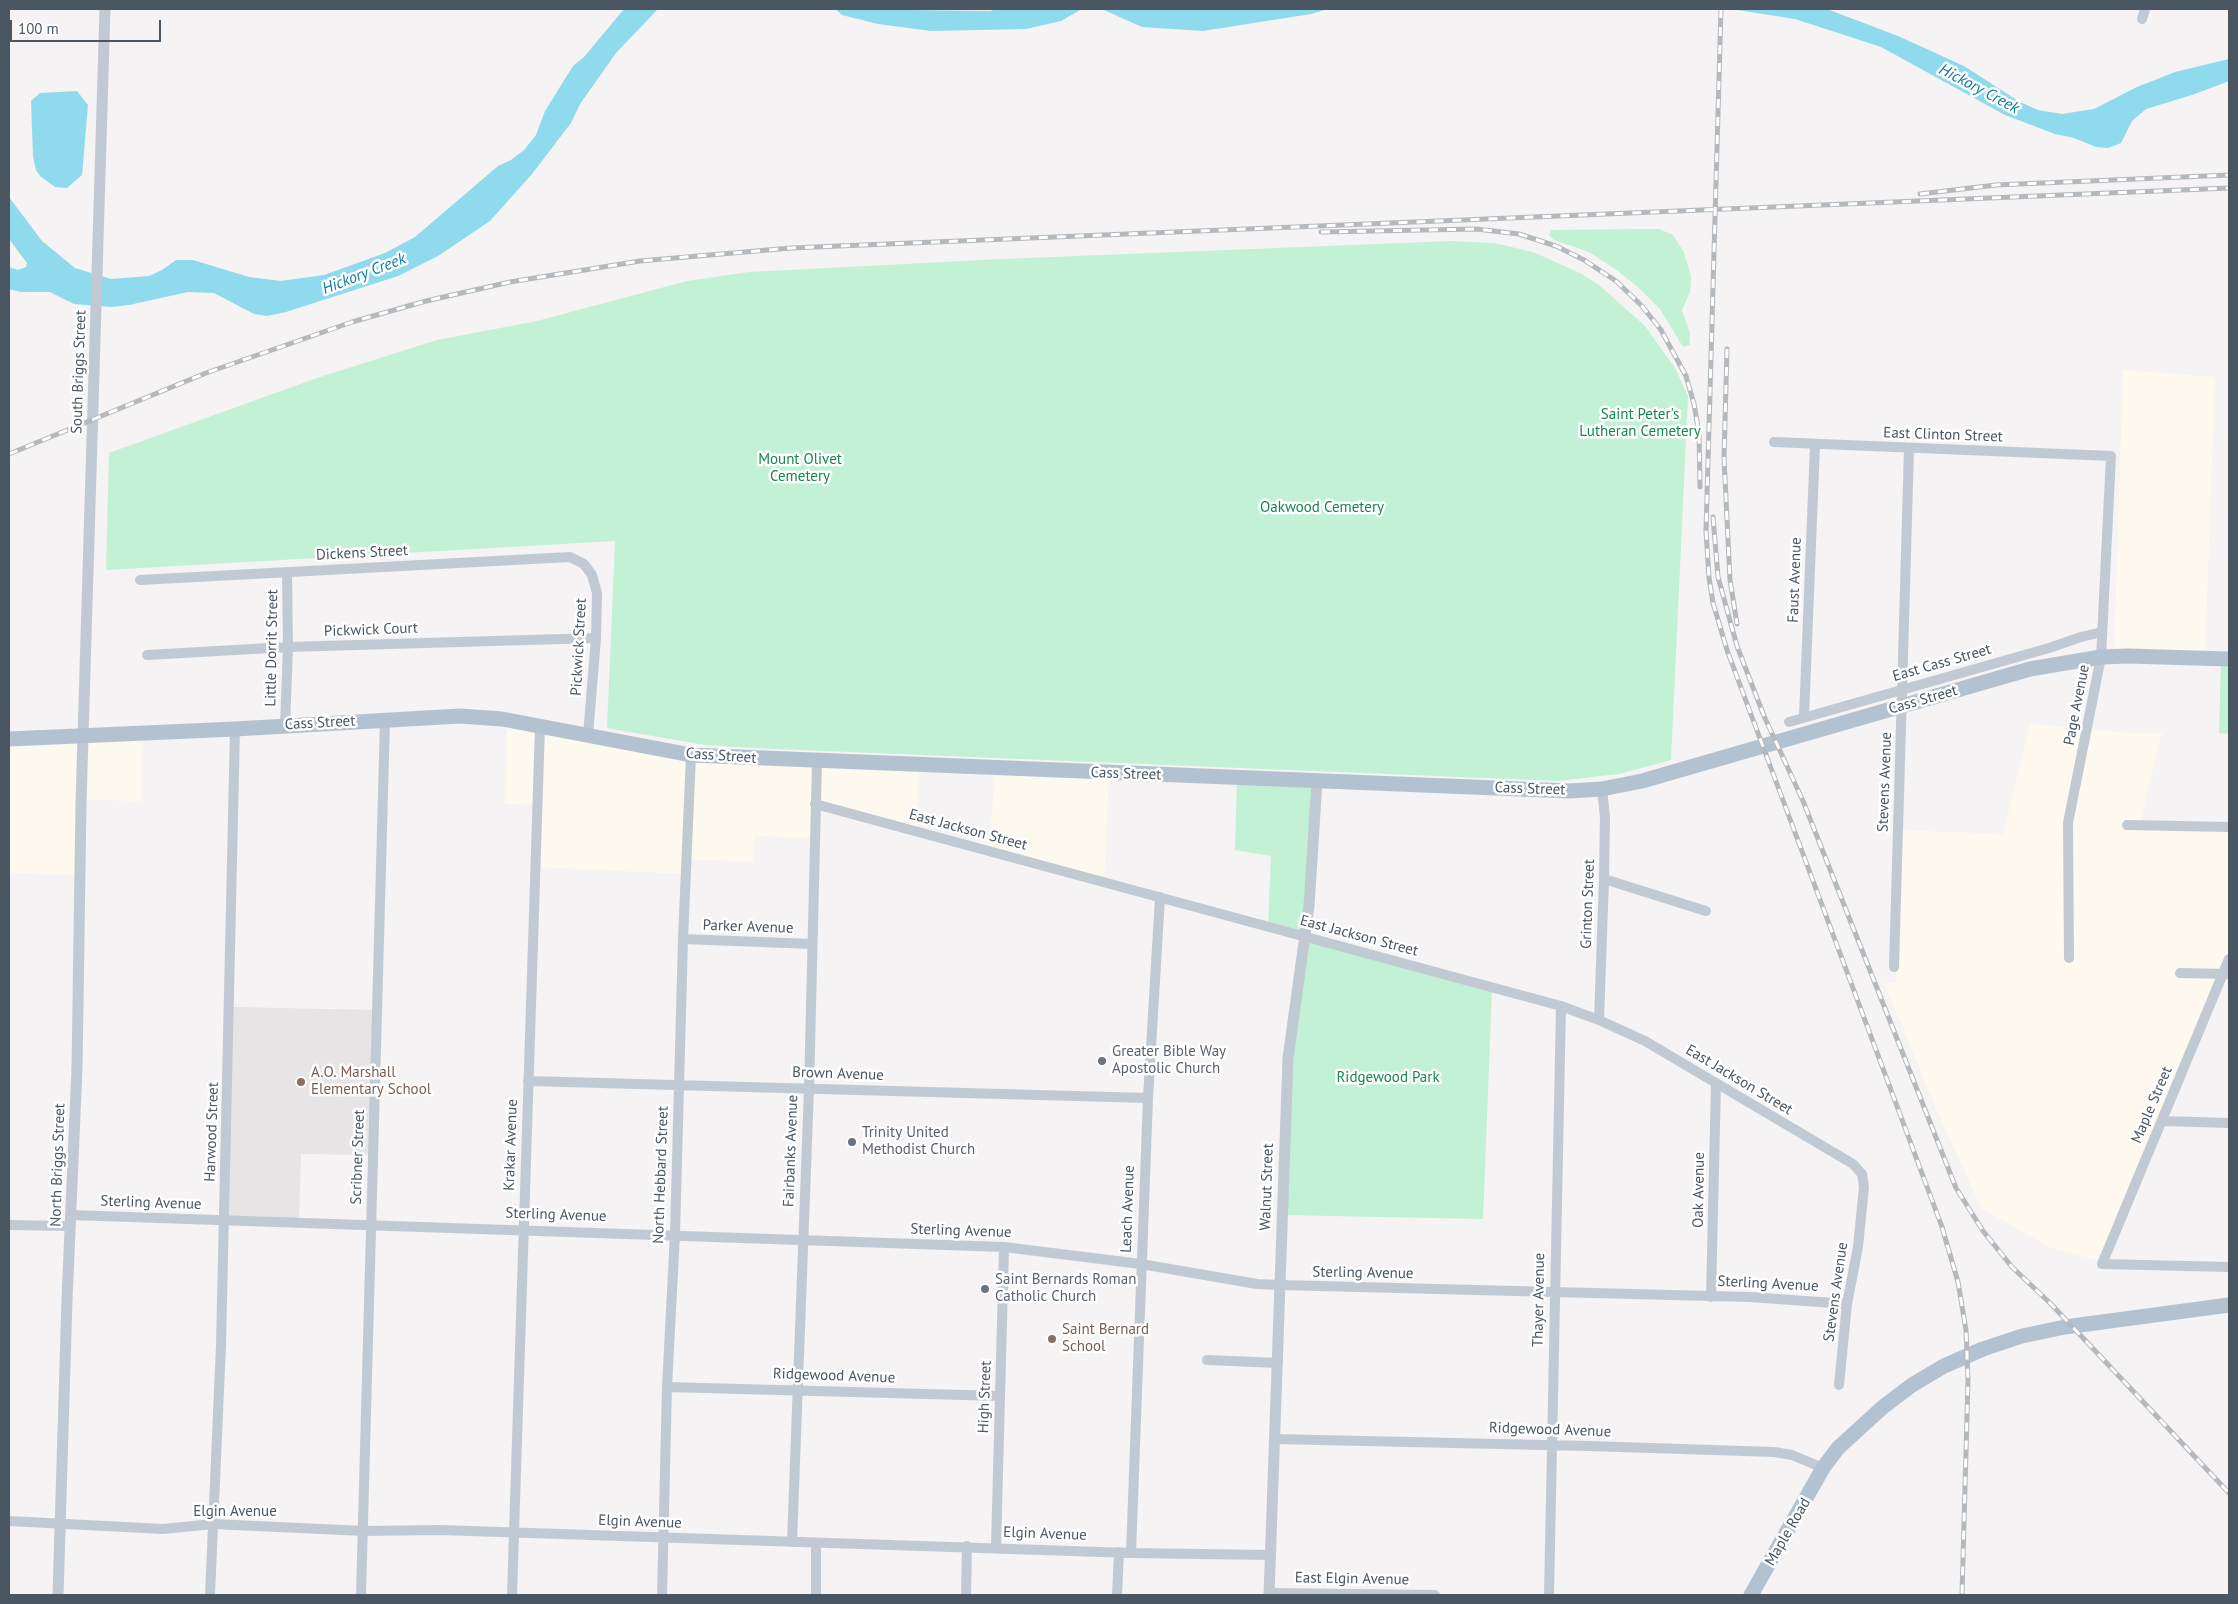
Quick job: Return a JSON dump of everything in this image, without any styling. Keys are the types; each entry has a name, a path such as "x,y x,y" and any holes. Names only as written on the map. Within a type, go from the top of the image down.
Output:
{"main road":[{"name":"Cass Street","path":"9,739 235,729 460,716 502,719 691,755 1569,790 1609,788 2030,669 2096,658 2229,659"},
{"name":"Maple Road","path":"1751,1595 1823,1468 1838,1448 1912,1385 1944,1366 1984,1348 2031,1334 2126,1318 2229,1304"}],"street":[{"name":"South Briggs Street","path":"84,736 105,9"},
{"name":"East Clinton Street","path":"1774,442 2111,456"},
{"name":"Faust Avenue","path":"1804,717 1815,445"},
{"name":"Stevens Avenue","path":"1894,967 1909,449"},
{"name":"Page Avenue","path":"2069,958 2068,823 2102,632 2111,456"},
{"name":"Dickens Street","path":"140,580 557,557 570,557 584,564"},
{"name":"Pickwick Street","path":"584,564 592,575 597,593 596,638 588,735"},
{"name":"Little Dorrit Street","path":"285,725 288,648 287,572"},
{"name":"East Cass Street","path":"1789,722 2049,648 2080,636 2102,632"},
{"name":"Pickwick Court","path":"147,655 288,648 596,638"},
{"name":"Scribner Street","path":"361,1595 385,720"},
{"name":"Krakar Avenue","path":"512,1595 540,726"},
{"name":"Harwood Street","path":"210,1595 221,1345 235,729"},
{"name":"North Briggs Street","path":"58,1595 77,1068 84,736"},
{"name":"North Hebbard Street","path":"662,1595 667,1387 675,1234 683,939 691,755"},
{"name":"Fairbanks Avenue","path":"792,1542 809,1088 817,761"},
{"name":"Walnut Street","path":"1269,1594 1288,1058 1310,906 1316,781"},
{"name":"Grinton Street","path":"1599,1020 1605,817 1609,788"},
{"name":"East Jackson Street","path":"815,804 1561,1006 1599,1020 1644,1041 1853,1164 1862,1174"},
{"path":"2128,825 2229,828"},
{"path":"1604,879 1706,911"},
{"name":"Leach Avenue","path":"1131,1553 1148,1098 1160,897"},
{"name":"Parker Avenue","path":"683,939 812,944"},
{"name":"Maple Street","path":"2229,959 2226,974 2102,1264 2229,1267"},
{"path":"2180,973 2226,974"},
{"name":"Thayer Avenue","path":"1549,1595 1561,1006"},
{"name":"Brown Avenue","path":"528,1080 1148,1098"},
{"name":"Oak Avenue","path":"1711,1297 1716,1083"},
{"path":"2162,1121 2229,1122"},
{"name":"Stevens Avenue","path":"1839,1385 1846,1304 1858,1247 1864,1187 1862,1174"},
{"name":"Sterling Avenue","path":"9,1225 71,1220 224,1220 675,1234 1004,1247 1141,1264 1256,1284 1807,1300 1846,1304"},
{"name":"High Street","path":"996,1547 1004,1247"},
{"path":"1207,1360 1278,1363"},
{"name":"Ridgewood Avenue","path":"667,1387 798,1389 1000,1396"},
{"name":"Ridgewood Avenue","path":"1274,1439 1774,1452 1792,1455 1823,1468"},
{"name":"Elgin Avenue","path":"9,1521 163,1529 213,1524 364,1531 440,1530 513,1534 967,1546 1131,1553 1270,1555"},
{"path":"816,1543 816,1595"},
{"path":"966,1595 967,1546"},
{"path":"1118,1595 1119,1552"},
{"name":"East Elgin Avenue","path":"1269,1594 1435,1595"}],"shaded area":[{"path":"2123,370 2215,377 2205,656 2114,655"},
{"path":"507,722 589,737 817,762 813,838 755,836 753,862 685,859 684,874 536,867 538,805 505,804"},
{"path":"2030,724 2131,733 2162,733 2140,823 2229,826 2229,957 2100,1261 2051,1248 1981,1208 1936,1108 1884,983 1896,983 1901,830 2003,834"},
{"path":"143,734 141,801 83,800 82,875 9,873 9,740"},
{"path":"818,762 919,766 917,832 816,804"},
{"path":"995,769 1109,775 1104,881 989,851"},
{"name":"A.O. Marshall Elementary School","path":"232,1007 375,1010 371,1155 301,1154 299,1221 226,1218"}],"green space":[{"path":"1659,229 1673,235 1684,252 1691,277 1690,292 1682,310 1690,333 1690,345 1683,347 1660,309 1640,289 1618,271 1589,252 1554,240 1549,235 1551,230"},
{"path":"1452,241 1494,243 1533,252 1580,273 1599,285 1645,326 1675,368 1688,396 1671,760 1619,774 1558,781 704,745 607,728 615,541 106,570 109,453 317,378 437,340 537,321 687,281 749,272 1002,259"},
{"path":"2221,660 2229,660 2229,734 2219,733"},
{"path":"1237,779 1316,783 1304,936 1268,926 1271,856 1235,850"},
{"name":"Ridgewood Park","path":"1305,938 1492,989 1483,1219 1284,1215 1288,1059"}],"water":[{"name":"Hickory Creek","path":"624,9 658,9 616,53 580,104 571,123 532,174 490,221 438,256 398,276 286,312 267,316 254,314 214,293 188,292 111,307 74,304 50,292 21,292 9,289 9,267 18,270 26,267 27,263 9,239 9,197 42,241 75,268 111,279 149,276 176,260 193,260 249,277 281,281 324,275 385,253 415,237 498,166 511,160 524,150 536,135 545,111 573,66 584,57"},
{"path":"835,9 990,11 997,9 1082,9 1061,21 1026,29 931,31 878,24 842,15"},
{"path":"1082,9 1328,9 1311,14 1203,31 1142,27 1104,10"},
{"name":"Hickory Creek","path":"1731,9 1827,9 1898,36 1964,66 2020,102 2038,110 2062,114 2094,109 2137,87 2175,72 2229,59 2229,81 2146,109 2132,121 2121,143 2108,148 2096,147 2005,115 1881,47 1795,19"},
{"path":"77,91 88,105 82,175 67,188 55,187 40,176 36,170 33,157 31,101 40,93"}],"railway":[{"path":"1721,9 1706,531 1709,578 1713,603 1727,650 1942,1227 1958,1282 1966,1330 1968,1380 1962,1595"},
{"path":"1920,194 1996,185 2229,175"},
{"path":"9,454 206,373 352,322 426,301 510,282 640,261 791,248 2229,188"},
{"path":"1321,232 1476,229 1519,234 1556,246 1584,260 1616,281 1642,306 1661,330 1686,376 1694,404 1699,433 1700,487"},
{"path":"1727,349 1724,458 1730,580 1737,624"},
{"path":"1713,517 1718,577 1737,646 1764,716 1803,801 1956,1188 1983,1231 2012,1267 2051,1304 2229,1493"}],"place":[{"name":"Greater Bible Way Apostolic Church","path":"1102,1061"},
{"name":"A.O. Marshall Elementary School","path":"301,1082"},
{"name":"Trinity United Methodist Church","path":"852,1142"},
{"name":"Saint Bernards Roman Catholic Church","path":"985,1289"},
{"name":"Saint Bernard School","path":"1052,1339"}],"park label":[{"name":"Saint Peter's Lutheran Cemetery","path":"1640,424"},
{"name":"Mount Olivet Cemetery","path":"800,468"},
{"name":"Oakwood Cemetery","path":"1322,508"}]}
